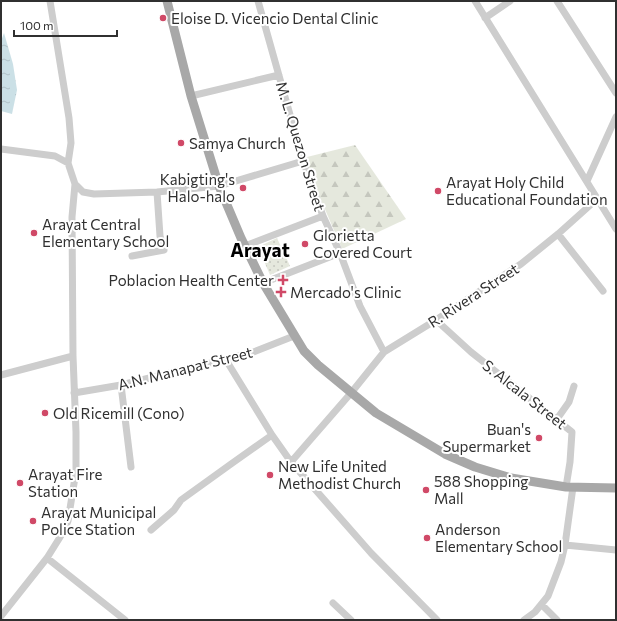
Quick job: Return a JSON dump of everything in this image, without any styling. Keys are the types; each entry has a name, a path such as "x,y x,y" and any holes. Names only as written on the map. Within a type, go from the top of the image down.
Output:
{"main road":[{"path":"167,1 191,96 219,186 263,283 304,351 318,365 376,413 446,454 475,467 511,478 570,487 616,488"}],"street":[{"path":"1,616 47,558 62,534 68,521 76,471 72,217 75,184 68,163 71,144 70,118 50,1"},
{"name":"M. L. Quezon Street","path":"258,1 303,161 323,216 340,253 360,306 384,352"},
{"path":"475,1 484,18 616,229"},
{"path":"484,18 510,1"},
{"path":"557,1 616,93"},
{"path":"191,96 279,75"},
{"path":"587,181 616,117"},
{"path":"1,149 55,156 68,163"},
{"path":"75,184 83,192 94,194 157,192 219,186 303,161"},
{"path":"132,256 164,250 160,236 157,192"},
{"name":"R. Rivera Street","path":"292,462 384,352 521,264 558,234 597,198"},
{"path":"245,246 323,216"},
{"path":"558,234 603,291"},
{"path":"263,283 340,253"},
{"name":"S. Alcala Street","path":"436,320 471,352 572,432 570,487"},
{"name":"A.N. Manapat Street","path":"74,393 121,385 226,360 251,353 294,336"},
{"path":"1,375 73,356"},
{"path":"226,360 272,435 292,462 371,553 437,620"},
{"path":"121,385 131,467"},
{"path":"557,419 569,402 574,386"},
{"path":"151,530 174,510 181,500 272,435"},
{"path":"524,620 542,605 548,596 561,562 566,545 570,487"},
{"path":"566,545 616,550"},
{"path":"47,558 125,620"},
{"path":"333,603 351,620"},
{"path":"542,605 557,620"}],"green space":[{"path":"355,145 406,219 342,249 303,158"},
{"path":"277,238 290,266 270,275 258,247"}],"water":[{"path":"4,33 13,64 17,90 12,114 1,111 1,41"}],"place":[{"name":"Eloise D. Vicencio Dental Clinic","path":"163,18"},
{"name":"Samya Church","path":"181,143"},
{"name":"Kabigting's Halo-halo","path":"243,188"},
{"name":"Arayat Holy Child Educational Foundation","path":"438,191"},
{"name":"Arayat Central Elementary School","path":"34,233"},
{"name":"Glorietta Covered Court","path":"305,244"},
{"name":"Poblacion Health Center","path":"283,280"},
{"name":"Mercado's Clinic","path":"281,292"},
{"name":"Old Ricemill (Cono)","path":"45,413"},
{"name":"Buan's Supermarket","path":"539,438"},
{"name":"New Life United Methodist Church","path":"270,475"},
{"name":"Arayat Fire Station","path":"20,483"},
{"name":"588 Shopping Mall","path":"426,490"},
{"name":"Arayat Municipal Police Station","path":"33,521"},
{"name":"Anderson Elementary School","path":"427,538"}],"district":[{"name":"Arayat","path":"260,249"}]}
